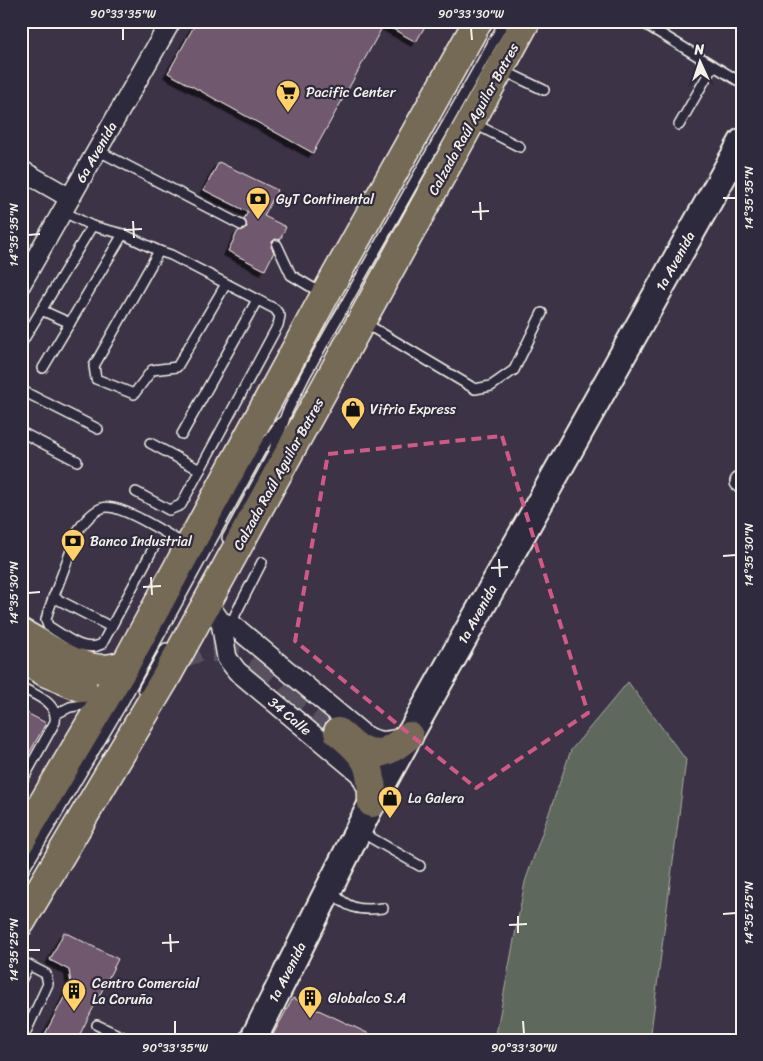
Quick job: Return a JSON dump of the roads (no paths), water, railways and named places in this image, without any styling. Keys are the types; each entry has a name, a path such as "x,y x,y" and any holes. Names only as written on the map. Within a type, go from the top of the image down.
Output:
{"main road":[{"path":"21,840 93,695 125,665 325,295 478,21"},
{"name":"Calzada Raúl Aguilar Batres","path":"21,922 165,679 221,617 362,322 526,21"},
{"path":"21,633 77,664 90,668 104,669 125,665"},
{"path":"21,658 93,695"},
{"path":"372,803 370,768 365,757 348,740 369,753 381,753 409,736"}],"street":[{"name":"6a Avenida","path":"21,284 171,21"},
{"name":"1a Avenida","path":"253,1040 372,803 742,142"},
{"path":"21,170 66,205"},
{"path":"221,617 363,734 374,740 386,741 409,736"},
{"name":"34 Calle","path":"221,617 227,658 237,671 360,774 372,803"},
{"path":"237,671 235,662 238,651 243,647 257,645"}],"lane":[{"path":"224,542 272,455 287,412 306,374 506,21"},
{"path":"640,21 742,83"},
{"path":"679,125 713,66"},
{"path":"500,69 544,90"},
{"path":"470,122 520,146"},
{"path":"97,150 241,225"},
{"path":"66,205 92,226 123,234 159,252 171,255 275,309 280,316 278,325 180,505 169,510 136,492"},
{"path":"21,344 92,226"},
{"path":"43,368 123,234"},
{"path":"277,245 291,275 325,295"},
{"path":"159,252 94,366 96,379 134,394 152,370 177,367 226,284"},
{"path":"182,434 257,300"},
{"path":"41,310 70,323"},
{"path":"362,322 475,389 491,386 514,370 542,313"},
{"path":"21,390 98,429"},
{"path":"21,875 122,704 261,450 287,412"},
{"path":"21,432 77,461"},
{"path":"150,443 200,470"},
{"path":"155,545 102,644 96,647 84,648 48,626 46,620 53,597 79,529 88,518 103,507 114,506 126,511 189,547"},
{"path":"221,617 235,615 262,562"},
{"path":"53,597 111,627"},
{"path":"139,697 172,638"},
{"path":"21,688 51,704 56,714 55,722 21,783"},
{"path":"56,714 93,695"},
{"path":"359,831 420,866"},
{"path":"330,888 340,902 354,908 370,910 383,908"},
{"path":"21,980 25,963 46,974 48,984 22,1040"},
{"path":"97,1025 129,1040"}],"tunnel":[{"path":"99,690 118,693 136,687 156,675 184,653 198,648 218,648 240,653 265,666 338,732"}],"place":[{"name":"Pacific Center","path":"288,113"},
{"name":"GyT Continental","path":"258,220"},
{"name":"Vifrio Express","path":"353,430"},
{"name":"Banco Industrial","path":"73,562"},
{"name":"La Galera","path":"390,819"},
{"name":"Centro Comercial La Coruña","path":"74,1012"},
{"name":"Globalco S.A","path":"310,1019"}]}
